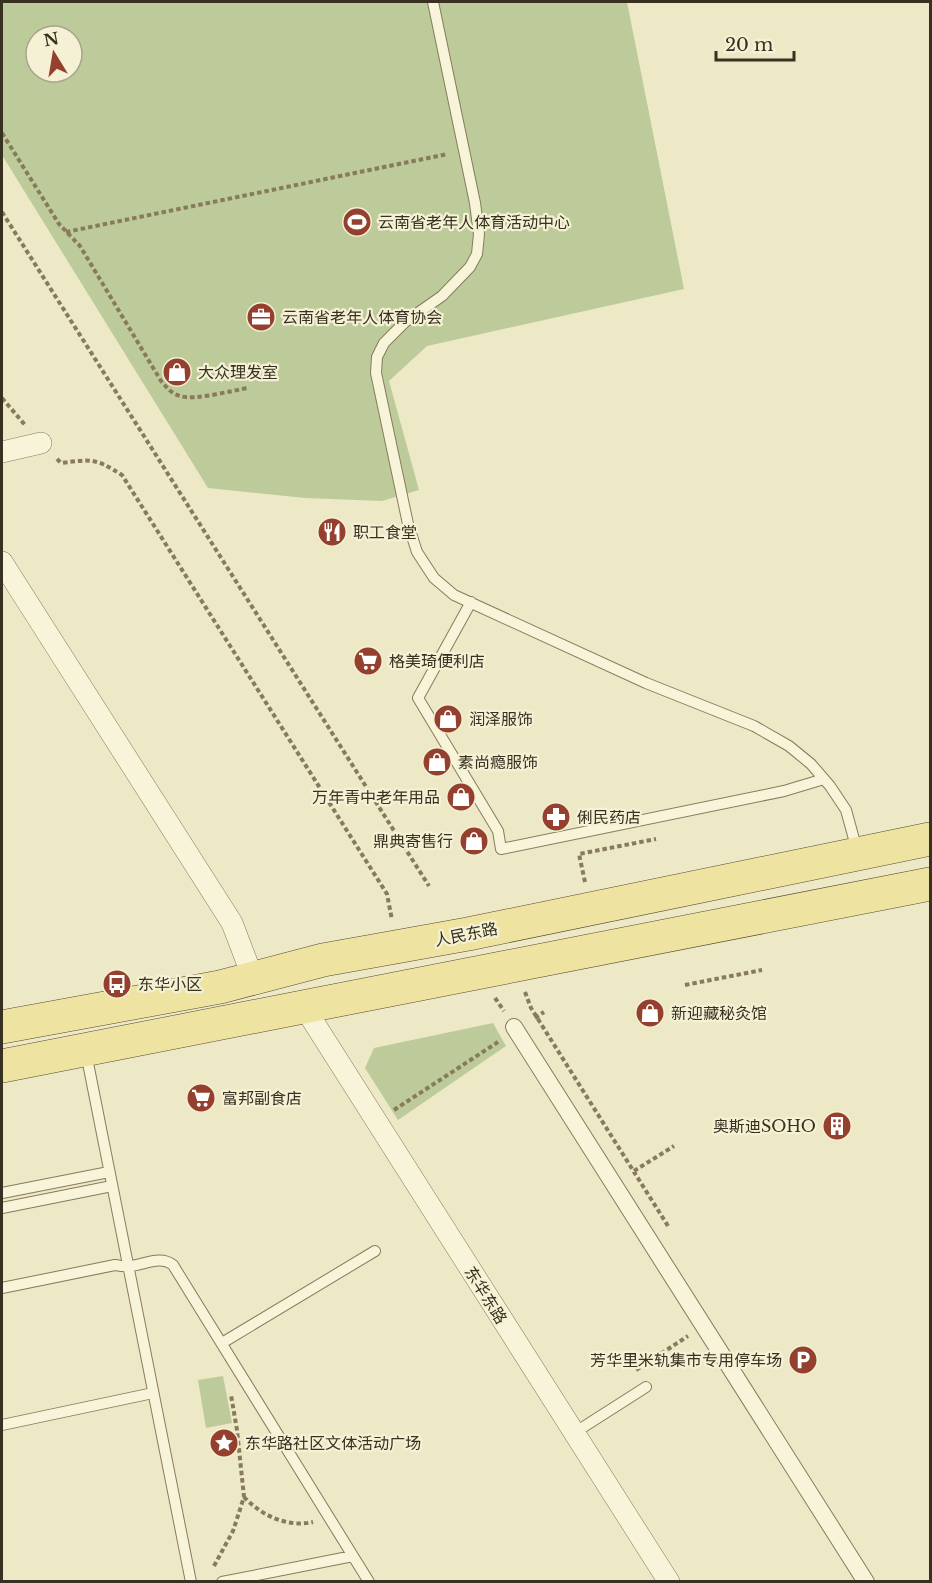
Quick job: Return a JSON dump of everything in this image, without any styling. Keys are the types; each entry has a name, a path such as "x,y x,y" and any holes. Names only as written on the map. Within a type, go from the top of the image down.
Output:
{"main road":[{"name":"人民东路","path":"2,1027 220,987 323,960 468,934 930,839"},
{"path":"2,1066 930,884"}],"street":[{"path":"2,452 41,443"},
{"path":"2,562 232,923 253,978"},
{"name":"东华东路","path":"304,1007 669,1581"},
{"path":"515,1029 866,1581"}],"lane":[{"path":"433,2 475,203 479,234 477,254 470,267 442,296 405,322 384,343 377,357 376,373 408,524 417,552 434,578 454,595 646,683 754,726 789,746 812,764 846,810 858,854"},
{"path":"471,602 418,698 498,831 501,849 784,791 824,779"},
{"path":"85,1050 191,1581"},
{"path":"2,1193 109,1172"},
{"path":"2,1208 112,1186"},
{"path":"222,1343 375,1251"},
{"path":"2,1288 115,1265 128,1267 159,1260 170,1262 369,1581"},
{"path":"574,1433 646,1387"},
{"path":"2,1425 153,1393"},
{"path":"222,1581 353,1556"}],"path":[{"path":"2,133 59,224 80,246 168,389 180,396 191,398 249,388"},
{"path":"66,232 464,150"},
{"path":"2,212 429,886"},
{"path":"2,398 61,463 88,460 102,463 122,475 387,894"},
{"path":"579,854 657,839"},
{"path":"685,985 762,970"},
{"path":"377,1122 544,1012"},
{"path":"634,1172 674,1146"},
{"path":"646,1387 635,1370 704,1326"},
{"path":"212,1569 233,1531 244,1497 230,1388"},
{"path":"244,1497 255,1509 270,1517 288,1522 306,1524 330,1518"}],"green space":[{"name":"云南省老年人体育活动中心","path":"2,2 627,2 684,289 427,346 389,381 419,490 382,501 305,498 208,488 2,155"},
{"path":"493,1023 506,1046 398,1120 365,1068 374,1048"},
{"path":"223,1376 232,1423 206,1428 198,1380"}],"place":[{"name":"云南省老年人体育活动中心","path":"357,222"},
{"name":"云南省老年人体育协会","path":"261,317"},
{"name":"大众理发室","path":"177,372"},
{"name":"职工食堂","path":"332,532"},
{"name":"格美琦便利店","path":"368,661"},
{"name":"润泽服饰","path":"448,719"},
{"name":"素尚瘾服饰","path":"437,762"},
{"name":"万年青中老年用品","path":"461,797"},
{"name":"俐民药店","path":"556,817"},
{"name":"鼎典寄售行","path":"474,841"},
{"name":"东华小区","path":"117,984"},
{"name":"新迎藏秘灸馆","path":"650,1013"},
{"name":"富邦副食店","path":"201,1098"},
{"name":"奥斯迪SOHO","path":"837,1126"},
{"name":"芳华里米轨集市专用停车场","path":"803,1360"},
{"name":"东华路社区文体活动广场","path":"224,1443"}]}
